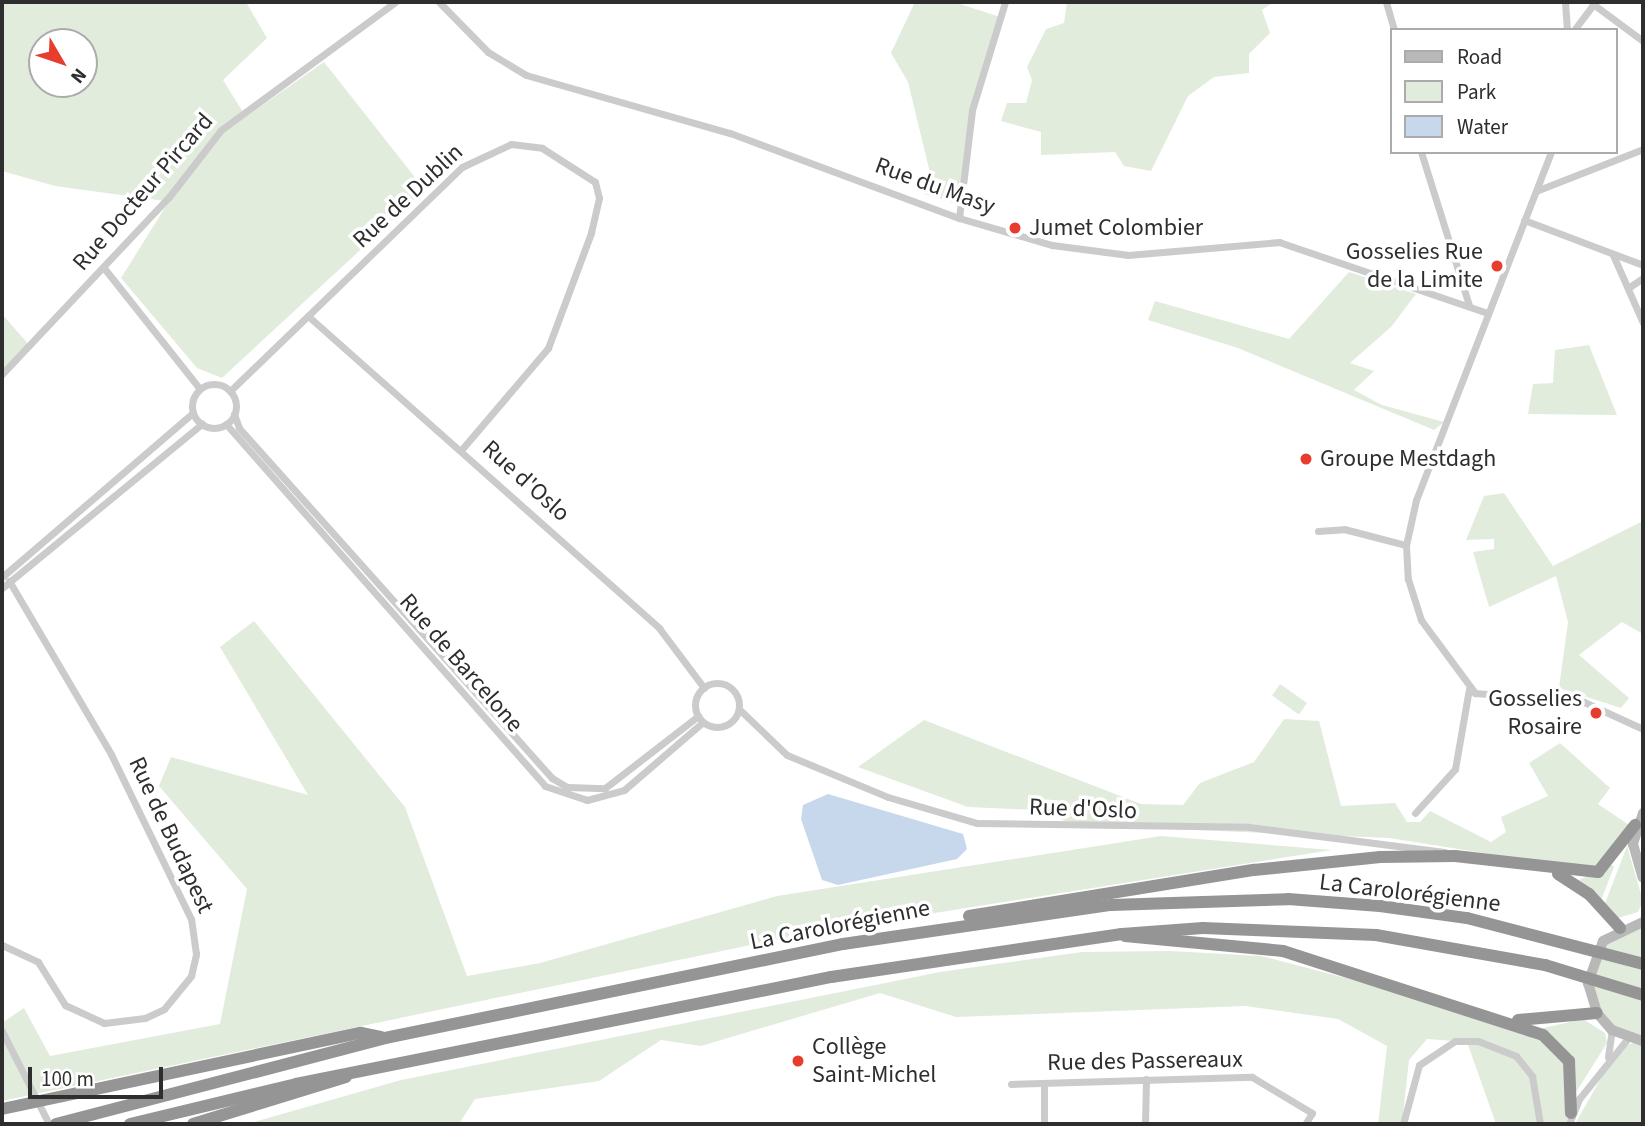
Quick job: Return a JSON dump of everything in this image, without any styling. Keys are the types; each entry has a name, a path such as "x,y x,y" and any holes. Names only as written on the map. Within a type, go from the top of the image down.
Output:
{"highway":[{"path":"947,926 973,914 1254,870 1455,856 1552,870 1598,872 1635,825"},
{"path":"1552,870 1589,894 1620,928"},
{"name":"La Carolorégienne","path":"55,1124 385,1038 947,926 1111,905 1288,899 1467,918 1554,937 1643,964"},
{"name":"La Carolorégienne","path":"130,1124 355,1072 948,955 1122,934 1203,928 1376,934 1545,965 1643,995"},
{"path":"1122,934 1142,942 1283,951 1500,1018 1562,1049 1571,1072 1570,1119"},
{"path":"1500,1018 1534,1022 1597,1013"},
{"path":"2,1109 361,1033 385,1038"},
{"path":"193,1124 334,1085 355,1072"}],"main road":[{"path":"1643,813 1635,825 1633,844 1643,878"},
{"path":"1642,919 1620,928 1590,966 1597,1013 1612,1030 1628,1038 1643,1041"}],"street":[{"name":"Rue Docteur Pircard","path":"5,372 104,268 221,130 395,2"},
{"name":"Rue du Masy","path":"439,2 488,52 526,75 730,133 959,218 1052,245 1128,255 1279,242 1488,313"},
{"path":"959,218 972,110 1005,2"},
{"path":"1386,2 1393,28"},
{"path":"1565,2 1567,28"},
{"path":"1575,28 1594,3 1643,41"},
{"name":"Rue de Dublin","path":"230,391 486,150 511,144 542,148 575,164 595,183 599,198 573,292 548,348 463,448"},
{"path":"1535,191 1643,149"},
{"path":"1422,154 1469,305"},
{"path":"1550,154 1440,433 1406,545 1421,620 1469,689 1486,698 1584,702 1643,729"},
{"path":"1524,220 1643,265"},
{"path":"1613,255 1631,286 1643,323"},
{"path":"104,268 200,389"},
{"path":"1631,286 1643,278"},
{"name":"Rue d'Oslo","path":"308,316 463,448 659,628 704,688"},
{"path":"2,360 5,372"},
{"path":"6,579 202,424 226,424 234,414 230,391 212,384 200,389"},
{"path":"2,588 6,579 193,413 200,389"},
{"path":"193,413 202,424"},
{"name":"Rue de Barcelone","path":"234,414 552,778 567,787 605,788 701,719"},
{"name":"Rue de Barcelone","path":"226,424 545,786 587,800 624,790 701,719"},
{"path":"1318,531 1344,528 1406,545"},
{"name":"Rue de Budapest","path":"2,945 38,962 65,1006 104,1023 145,1018 164,1009 191,976 196,954 191,919 111,754 6,579"},
{"path":"704,688 731,689 738,709 725,726 701,719 696,701 704,688"},
{"path":"1415,813 1455,769 1469,689"},
{"name":"Rue d'Oslo","path":"738,709 787,755 888,797 977,823 1249,827 1455,856"},
{"path":"1607,1060 1612,1030"},
{"path":"2,1031 49,1124"},
{"path":"1570,1119 1607,1060 1628,1038"},
{"path":"1403,1124 1419,1065 1455,1041 1478,1041 1516,1056 1532,1076 1540,1124"},
{"name":"Rue des Passereaux","path":"1011,1084 1252,1077 1312,1113 1305,1124"},
{"path":"1145,1124 1146,1079"},
{"path":"1044,1083 1044,1124"}],"green space":[{"path":"2,2 246,2 267,38 223,80 243,112 217,137 324,62 425,190 222,378 197,368 121,278 176,190 165,201 55,186 2,171"},
{"path":"907,2 954,2 1000,17 971,120 960,205 924,194 931,177 908,82 891,53 914,4"},
{"path":"1067,2 1274,2 1262,10 1270,33 1249,54 1249,73 1214,77 1188,96 1151,171 1124,166 1115,152 1041,155 1041,132 1001,121 1007,103 1026,103 1032,80 1027,67 1046,29 1064,23"},
{"path":"1349,272 1416,294 1391,327 1350,363 1374,371 1354,390 1382,405 1444,422 1434,430 1238,348 1148,320 1155,301 1289,339"},
{"path":"2,314 30,346 2,374"},
{"path":"1589,345 1617,415 1528,414 1533,384 1553,383 1555,350"},
{"path":"1504,493 1553,566 1643,521 1643,634 1622,622 1579,655 1629,698 1621,708 1559,688 1568,622 1556,576 1489,607 1473,552 1494,549 1494,539 1466,540 1484,496"},
{"path":"254,621 405,807 467,976 540,963 777,896 1161,836 1332,850 803,934 2,1101 2,1023 24,1008 50,1056 220,1024 247,889 159,786 171,757 308,795 220,647"},
{"path":"1280,684 1307,703 1299,714 1272,695"},
{"path":"1284,719 1319,721 1341,806 1395,803 1407,822 1420,822 1430,811 1491,842 1506,832 1501,817 1548,796 1529,763 1560,743 1610,788 1598,804 1629,825 1598,865 1585,869 1389,838 1076,825 1036,810 968,807 858,767 924,720 1141,804 1183,805 1200,783 1254,762"},
{"path":"1627,846 1643,901 1638,912 1618,918 1604,906"},
{"path":"1613,865 1614,867 1600,903 1579,880"},
{"path":"1643,922 1643,1124 1575,1124 1618,1048 1639,1041 1612,1030 1590,997 1603,941"},
{"path":"1170,951 1261,956 1500,1018 1562,1049 1569,1124 1496,1124 1467,1042 1427,1039 1409,1060 1402,1124 1378,1124 1387,1046 1338,1019 1245,1006 956,1017 880,993 701,1046 661,1040 599,1081 475,1099 459,1124 247,1124 401,1080 940,972 1082,952"},
{"path":"1583,1019 1605,1033 1607,1043 1573,1097 1568,1054 1539,1029"}],"water":[{"path":"828,794 963,834 967,849 957,859 838,885 822,880 801,819 803,805"}],"place":[{"name":"Jumet Colombier","path":"1015,228"},
{"name":"Gosselies Rue de la Limite","path":"1497,266"},
{"name":"Groupe Mestdagh","path":"1306,459"},
{"name":"Gosselies Rosaire","path":"1596,713"},
{"name":"Collège Saint-Michel","path":"798,1061"}]}
